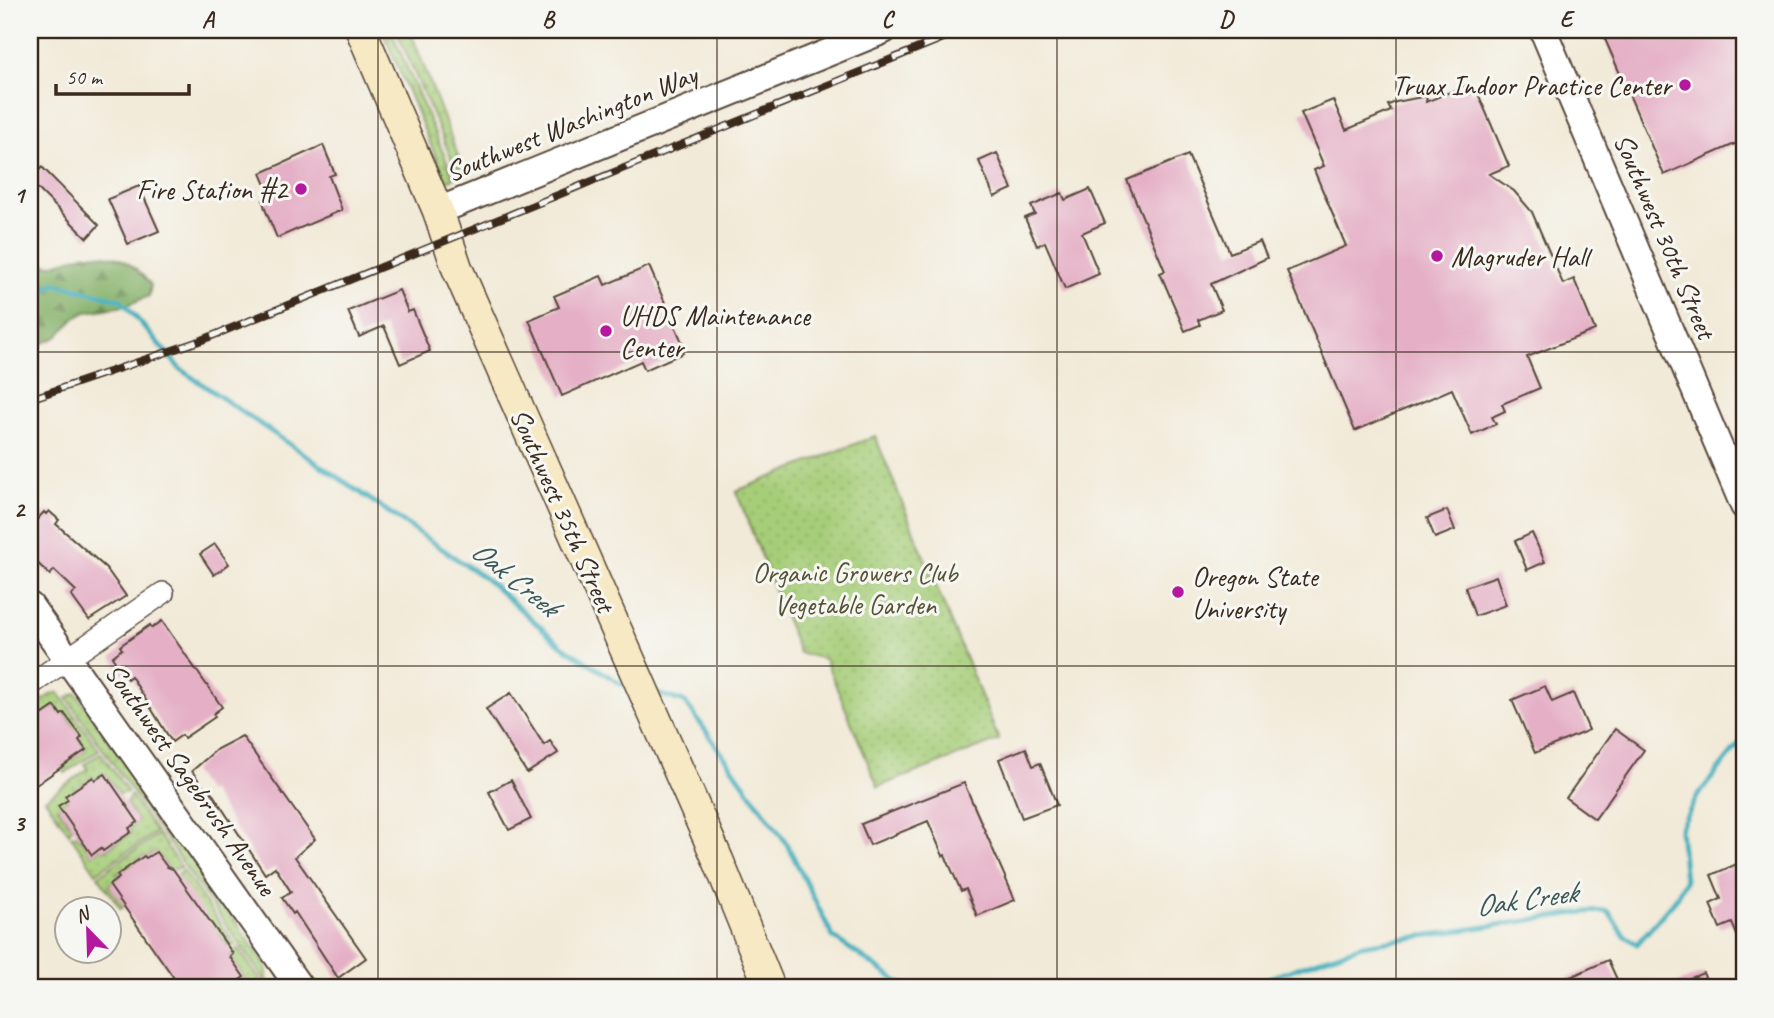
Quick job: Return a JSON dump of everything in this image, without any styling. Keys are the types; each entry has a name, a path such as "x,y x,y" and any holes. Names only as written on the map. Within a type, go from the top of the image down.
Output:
{"main road":[{"name":"Southwest 35th Street","path":"361,30 438,211 457,268 718,860 770,988"}],"street":[{"name":"Southwest Washington Way","path":"438,211 884,30"},
{"name":"Southwest 30th Street","path":"1543,30 1744,506"},
{"path":"30,685 163,593"},
{"name":"Southwest Sagebrush Avenue","path":"30,606 299,988"}],"green space":[{"path":"382,30 391,30 454,178 446,181"},
{"path":"396,30 410,30 462,166 456,169"},
{"path":"87,254 108,255 130,264 151,285 149,296 125,306 86,312 75,318 57,337 30,349 30,261 51,265"},
{"name":"Organic Growers Club Vegetable Garden","path":"875,436 999,740 878,787 825,659 799,653 736,491"},
{"path":"53,693 59,693 99,750 65,773 61,767 86,750 79,740 81,737 65,713 61,715 55,706 32,722 30,709"},
{"path":"76,693 267,967 267,983 67,698"},
{"path":"101,753 128,792 119,794 105,774 95,780 93,777 66,797 68,800 58,807 72,827 69,833 45,799 88,769 85,764"},
{"path":"131,795 156,832 96,873 71,836 78,835 92,855 101,848 104,851 131,833 129,828 138,822 126,802"},
{"path":"158,834 181,867 170,871 156,852 146,858 144,856 117,874 119,878 109,885 116,895 111,895 98,876"},
{"path":"183,870 235,945 222,949 227,945 173,880"},
{"path":"238,948 265,988 234,988 234,984 244,977 230,957"}],"building":[{"name":"Truax Indoor Practice Center","path":"1601,30 1744,30 1744,140 1664,175"},
{"name":"Magruder Hall","path":"1467,85 1471,94 1477,91 1509,166 1489,174 1514,191 1532,212 1563,284 1574,279 1595,330 1527,357 1540,388 1502,404 1505,411 1492,417 1496,424 1472,435 1452,389 1355,431 1287,271 1346,246 1314,170 1324,166 1301,113 1333,100 1346,130 1391,111 1388,105 1396,102 1427,96 1426,102"},
{"name":"Fire Station #2","path":"323,145 335,174 329,176 342,210 277,238 265,209 263,200 271,197 261,173"},
{"path":"997,153 1012,189 994,197 979,161"},
{"path":"1188,155 1230,253 1260,241 1267,258 1211,284 1222,310 1198,320 1200,325 1185,331 1160,273 1165,271 1127,180"},
{"path":"42,167 99,225 87,238 30,181"},
{"path":"139,186 159,231 128,244 108,199"},
{"path":"1090,189 1105,223 1082,233 1099,274 1065,289 1045,242 1037,246 1025,218 1035,214 1031,206 1062,193 1065,200"},
{"name":"UHDS Maintenance Center","path":"649,266 682,342 678,344 683,353 645,370 641,361 562,396 529,320 559,307 554,296 601,276 605,285"},
{"path":"399,290 408,312 413,310 430,351 400,364 384,326 359,337 348,311"},
{"path":"1447,510 1455,530 1435,538 1427,518"},
{"path":"49,511 59,520 56,524 106,568 126,596 89,620 71,595 76,591 54,570 50,575 30,556 30,527 44,512 46,514"},
{"path":"1532,533 1545,562 1527,570 1515,541"},
{"path":"215,544 229,564 214,575 200,554"},
{"path":"1496,576 1506,605 1475,616 1465,587"},
{"path":"162,621 222,707 213,714 215,717 184,738 182,735 172,742 131,676 127,679 112,657 122,649 120,646 150,625 152,628"},
{"path":"1545,686 1552,702 1573,693 1589,730 1535,753 1512,700"},
{"path":"511,693 544,745 550,741 558,753 527,773 486,709"},
{"path":"55,706 61,715 64,713 82,737 79,740 86,750 30,789 30,723"},
{"path":"1615,729 1644,750 1595,819 1566,798"},
{"path":"242,736 315,839 295,857 366,958 338,978 295,912 293,914 282,898 291,892 275,867 265,874 210,790 207,792 192,771 217,749"},
{"path":"1026,748 1033,766 1040,763 1057,805 1022,818 999,759"},
{"path":"105,774 138,822 129,828 131,832 103,851 101,848 92,855 58,806 68,800 65,796 93,777 95,780"},
{"path":"511,780 531,819 509,830 489,792"},
{"path":"964,783 1015,900 977,916 966,889 961,891 928,821 870,845 861,824"},
{"path":"156,852 167,867 173,869 233,954 230,957 244,977 228,988 181,988 122,904 122,895 116,895 109,885 119,878 117,875 144,856 146,858"},
{"path":"1744,861 1744,952 1732,923 1720,928 1710,904 1721,899 1711,875"},
{"path":"1608,960 1621,988 1546,988"},
{"path":"1703,973 1710,988 1666,988"}],"waterway":[{"name":"Oak Creek","path":"30,304 54,283 121,300 180,369 486,579 562,646 621,684 632,687"},
{"name":"Oak Creek","path":"655,693 685,702 787,844 833,937 907,988"},
{"name":"Oak Creek","path":"1255,988 1269,978 1362,945 1585,912 1608,911 1624,935 1637,944 1675,900 1685,881 1680,829 1698,795 1744,738"}],"railway":[{"path":"30,399 202,340 963,30"}],"place":[{"name":"Truax Indoor Practice Center","path":"1685,85"},
{"name":"Fire Station #2","path":"301,189"},
{"name":"Magruder Hall","path":"1437,256"},
{"name":"UHDS Maintenance Center","path":"606,331"},
{"name":"Oregon State University","path":"1178,592"}]}
